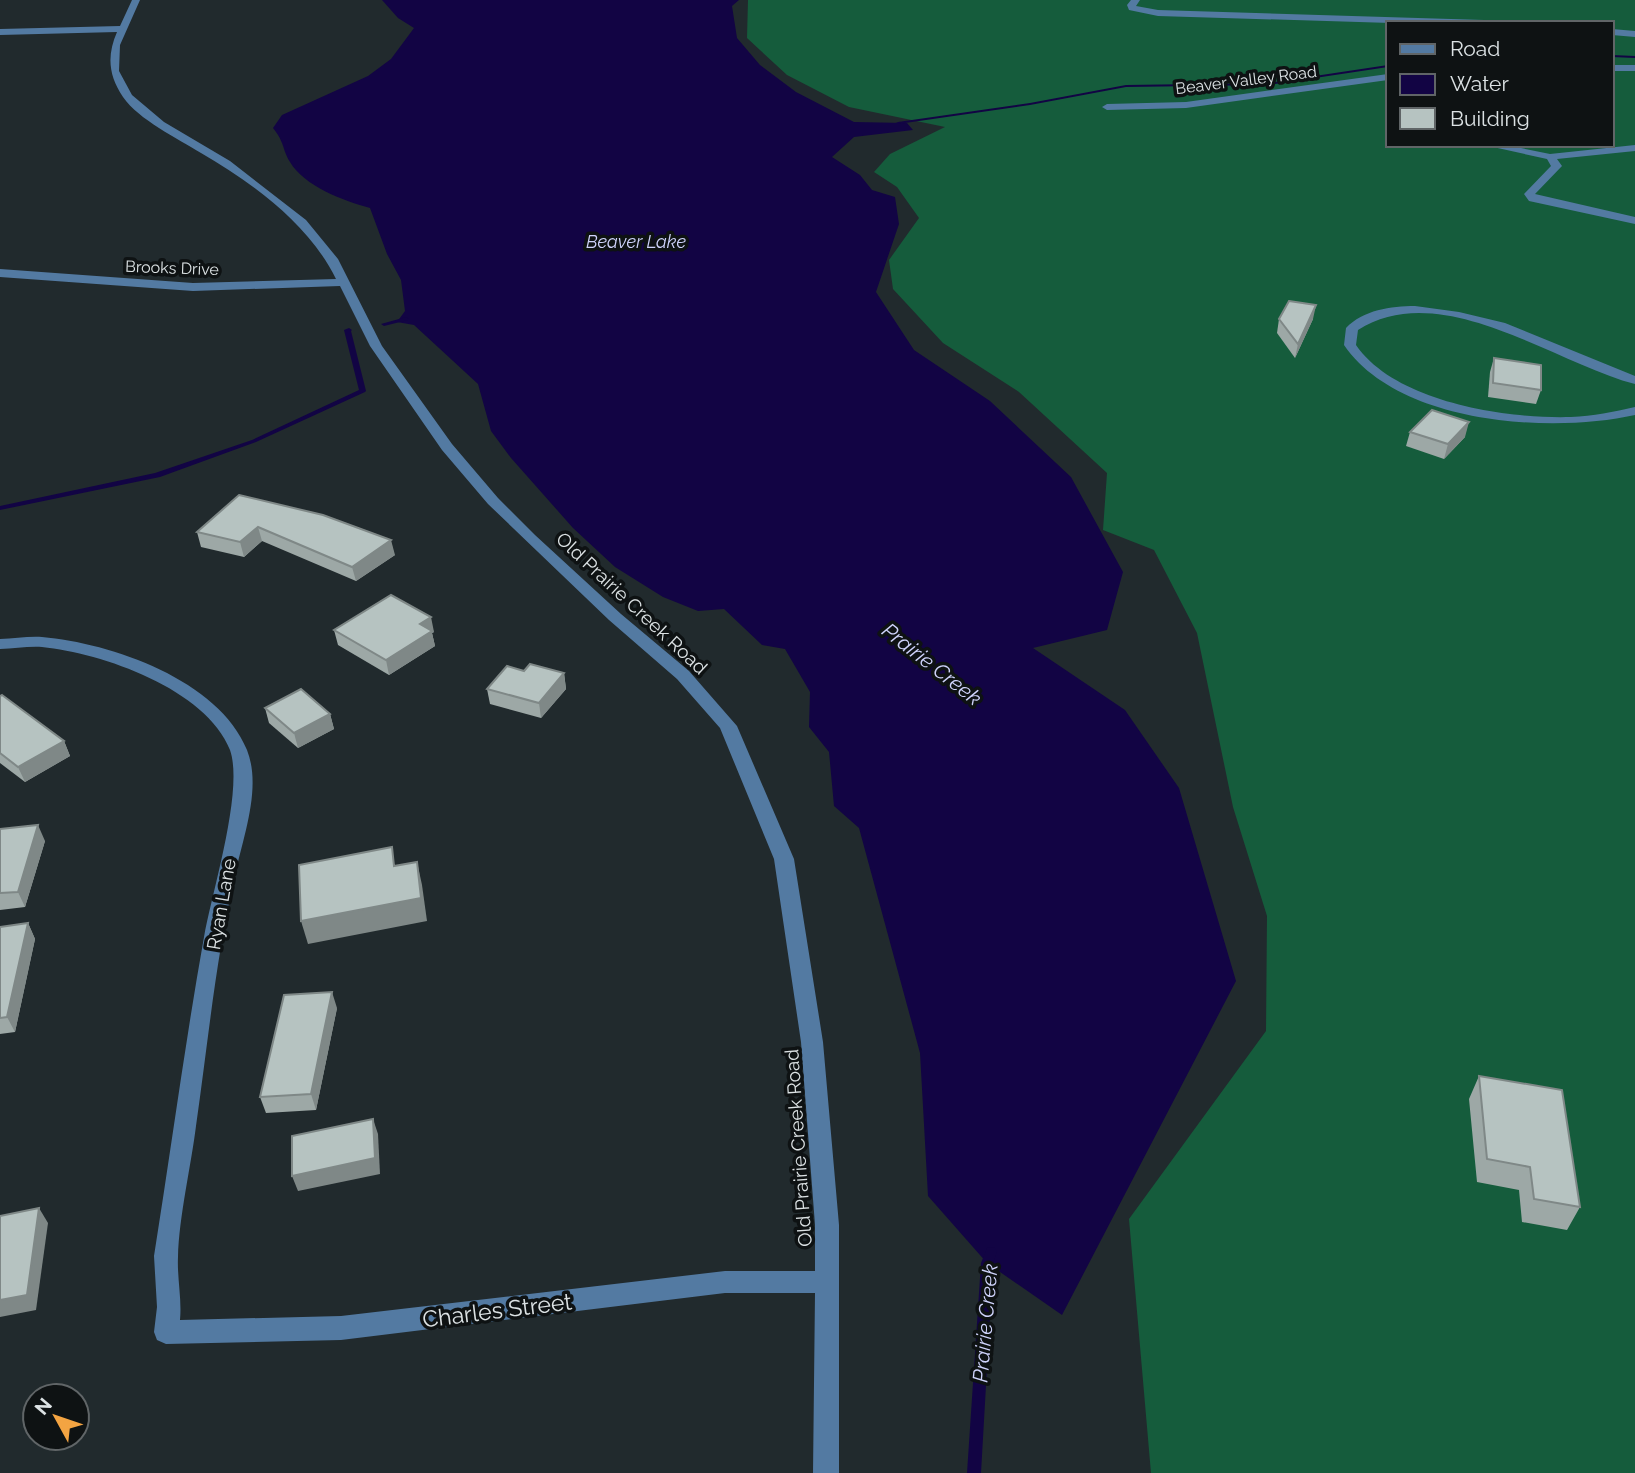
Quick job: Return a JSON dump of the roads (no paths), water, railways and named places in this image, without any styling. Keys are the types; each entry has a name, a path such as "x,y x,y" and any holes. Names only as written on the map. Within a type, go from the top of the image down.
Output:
{"street":[{"name":"Old Prairie Creek Road","path":"136,0 116,45 114,71 128,97 160,124 226,163 302,222 332,259 376,346 409,395 447,447 485,492 591,595 683,675 728,726 784,859 812,1042 827,1225 826,1473"},
{"path":"1136,0 1131,5 1132,8 1158,13 1419,21"},
{"path":"0,32 122,29"},
{"path":"1614,32 1635,34"},
{"path":"1614,68 1635,68"},
{"name":"Beaver Valley Road","path":"1107,107 1185,105 1386,77"},
{"path":"1499,147 1550,157 1635,148"},
{"path":"1550,157 1557,166 1529,194 1534,199 1635,221"},
{"name":"Brooks Drive","path":"0,273 193,287 343,282"},
{"path":"1635,380 1601,369 1520,332 1471,316 1405,310 1372,314 1352,328 1350,345 1365,365 1398,385 1443,403 1495,416 1550,422 1596,420 1635,411"},
{"name":"Ryan Lane","path":"0,644 42,642 124,662 163,677 197,698 224,723 240,752 243,784 239,816 222,888 166,1256 169,1307 166,1332"},
{"name":"Charles Street","path":"166,1332 341,1328 725,1282 827,1282"}],"water":[{"name":"Beaver Lake","path":"382,0 739,0 732,6 737,38 760,65 796,92 854,122 907,123 913,130 854,137 832,157 860,175 872,190 895,197 899,224 876,292 914,350 990,401 1071,477 1123,572 1107,630 1033,648 1125,710 1179,788 1236,981 1062,1315 987,1263 928,1196 920,1053 859,828 834,806 829,752 809,727 810,692 785,649 762,645 724,609 698,611 663,597 615,567 573,528 511,458 491,431 478,384 414,325 397,322 405,311 401,280 387,254 370,208 337,197 315,185 296,171 287,157 273,128 282,115 368,76 391,59 414,28 398,18"}],"waterway":[{"path":"1614,56 1635,57"},
{"path":"898,123 1030,104 1126,86 1269,84 1386,66"},
{"path":"384,324 406,319"},
{"path":"0,508 157,475 254,441 363,391 349,330"},
{"name":"Prairie Creek","path":"974,1473 987,1263 991,1252"}]}
